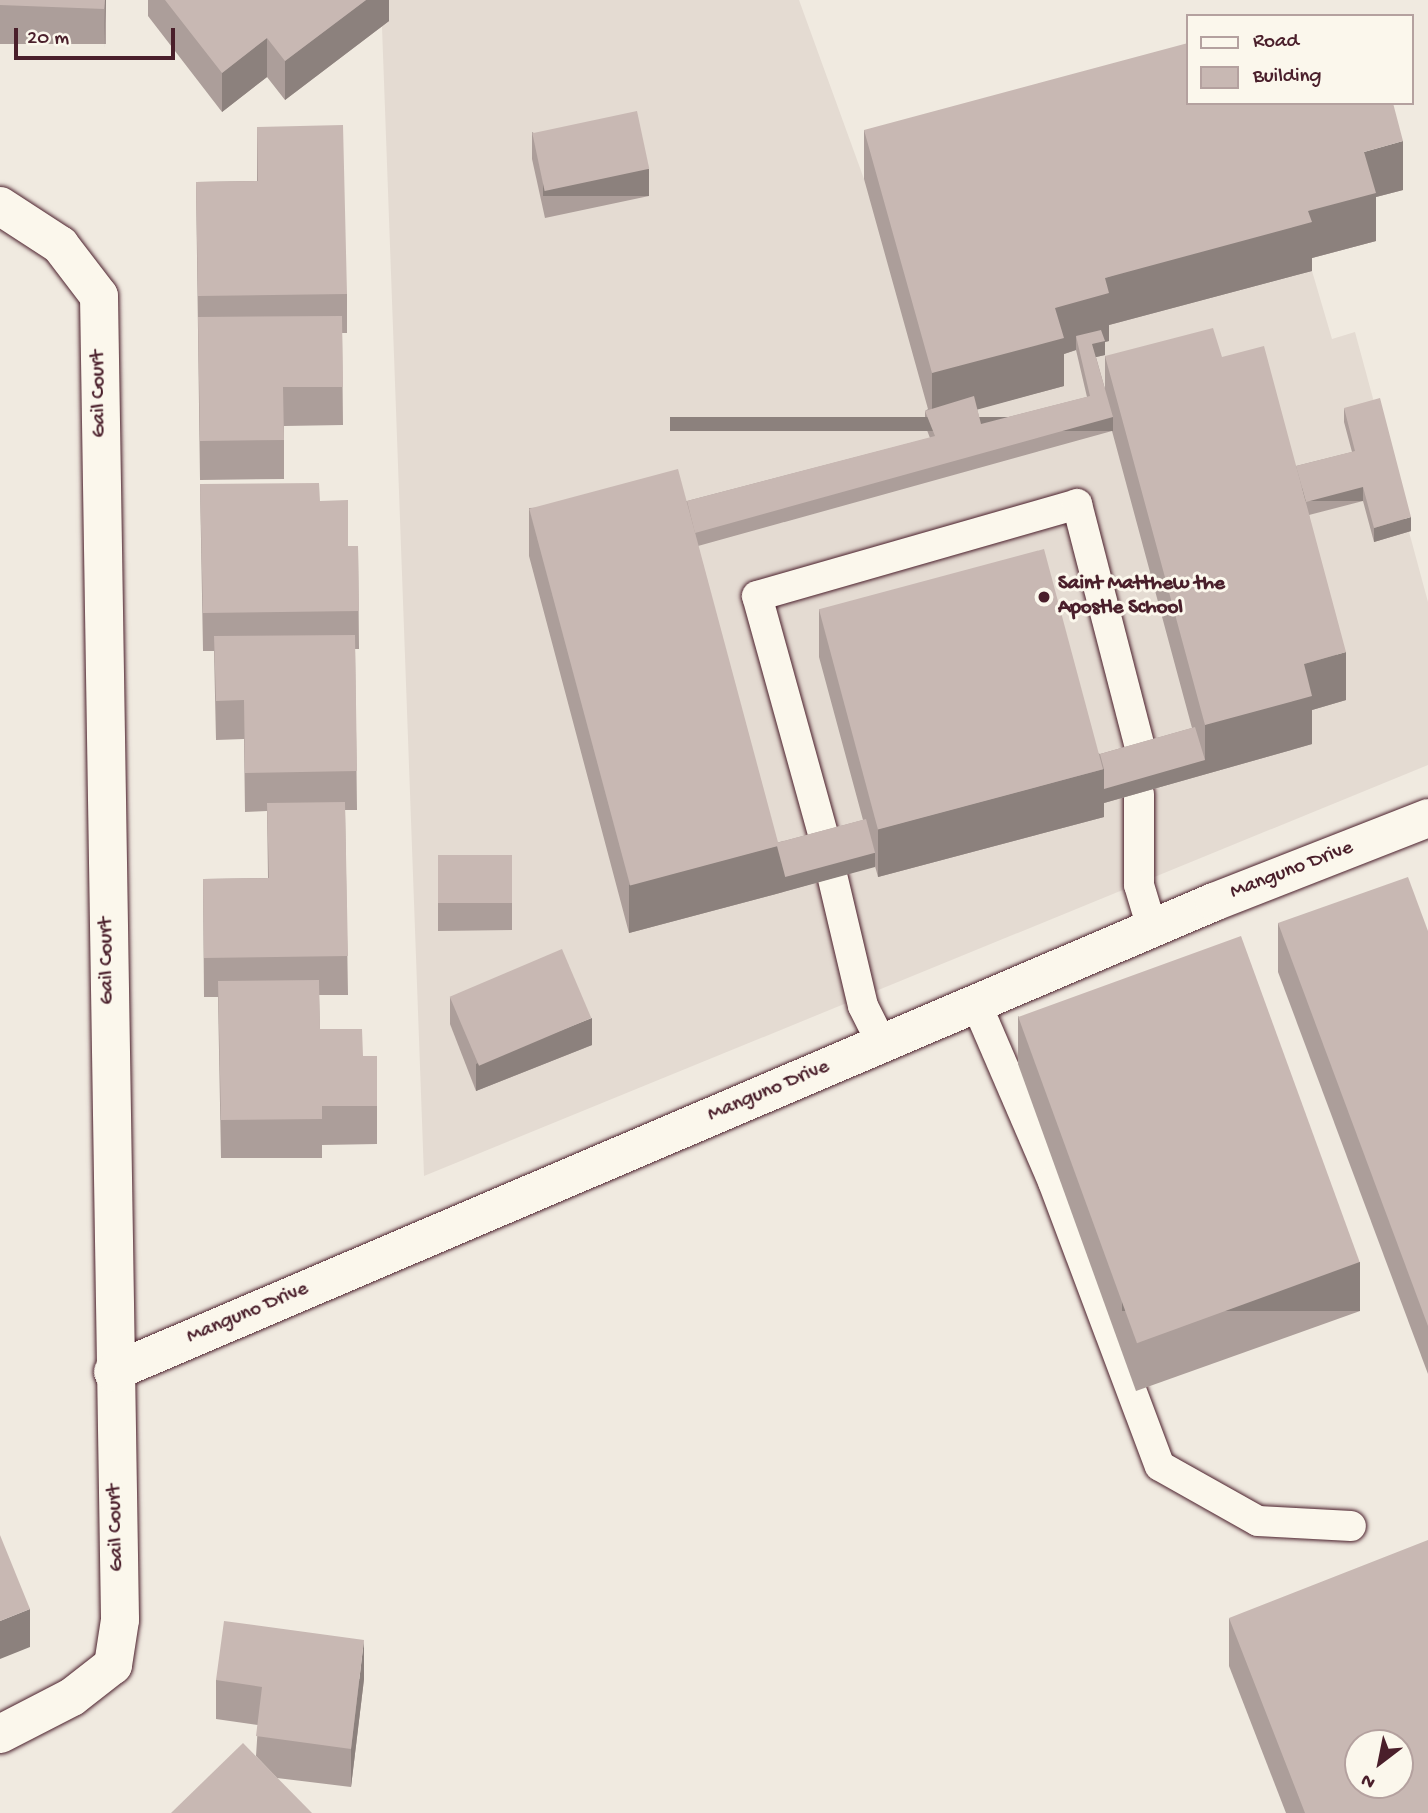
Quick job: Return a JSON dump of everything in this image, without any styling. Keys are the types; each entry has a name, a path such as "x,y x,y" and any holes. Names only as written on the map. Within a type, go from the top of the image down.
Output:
{"street":[{"name":"Gail Court","path":"0,206 60,245 99,296 113,1372 120,1620 113,1665 72,1697 0,1734"},
{"name":"Manguno Drive","path":"113,1372 1152,928 1428,818"}],"lane":[{"path":"825,841 757,596 1077,504 1142,755"},
{"path":"1139,794 1139,885 1152,928"},
{"path":"833,879 863,1006 881,1044"},
{"path":"976,1003 1053,1182 1160,1466 1258,1521 1351,1526"}],"shaded area":[{"path":"381,0 799,0 864,179 1055,356 1109,341 1105,326 1312,271 1332,339 1355,332 1428,602 1428,765 424,1176"}],"building":[{"path":"0,0 105,0 104,9 0,5"},
{"path":"165,0 366,0 285,61 267,38 222,73"},
{"path":"1186,44 1186,105 1394,105 1403,141 1364,152 1376,193 1308,211 1312,222 1105,278 1109,293 1055,308 1064,338 932,373 864,130"},
{"path":"637,111 649,169 545,191 532,133"},
{"path":"343,125 347,294 198,296 196,182 258,181 257,127"},
{"path":"342,316 343,387 283,387 284,440 200,441 198,317"},
{"path":"1213,328 1222,357 1264,346 1346,652 1304,664 1312,696 1205,725 1105,356"},
{"path":"1101,330 1105,341 1092,344 1113,417 695,533 687,501 935,436 925,411 974,396 981,424 1090,396 1076,336"},
{"path":"1380,398 1411,517 1374,528 1363,487 1306,502 1296,466 1355,451 1344,408"},
{"path":"678,469 779,846 630,886 529,509"},
{"path":"319,483 320,501 348,500 348,546 358,546 359,611 203,613 200,484"},
{"path":"1044,549 1103,769 878,830 819,609"},
{"path":"355,635 357,771 245,773 244,700 216,701 214,636"},
{"path":"1195,727 1205,760 1104,789 1104,769 1100,754"},
{"path":"345,802 348,956 204,958 203,879 269,878 267,803"},
{"path":"866,819 875,853 785,877 776,843"},
{"path":"438,855 512,855 512,903 438,903"},
{"path":"1408,877 1428,931 1428,1326 1278,923"},
{"path":"1241,936 1360,1262 1137,1343 1018,1017"},
{"path":"562,949 591,1018 479,1066 450,997"},
{"path":"319,980 320,1029 362,1029 363,1056 377,1056 377,1106 322,1106 322,1119 221,1120 218,981"},
{"path":"0,1535 30,1609 0,1621"},
{"path":"1428,1540 1428,1813 1305,1813 1229,1618"},
{"path":"224,1621 364,1640 351,1749 256,1736 262,1687 216,1680"},
{"path":"243,1743 312,1813 171,1813"}],"place":[{"name":"Saint Matthew the Apostle School","path":"1044,597"}]}
